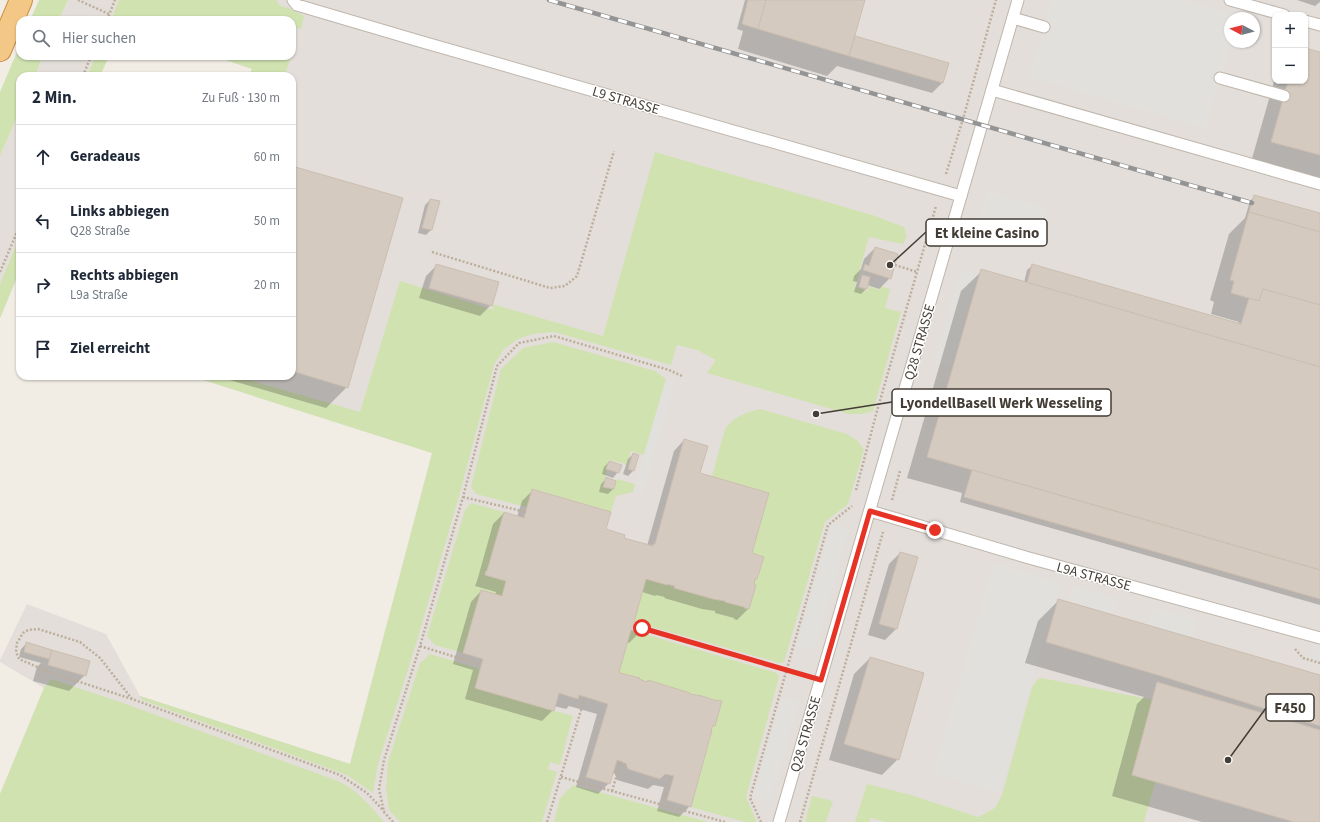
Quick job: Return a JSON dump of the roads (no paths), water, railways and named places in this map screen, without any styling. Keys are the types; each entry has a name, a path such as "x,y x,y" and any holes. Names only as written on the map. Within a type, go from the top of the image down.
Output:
{"highway":[{"path":"0,50 21,0"}],"lane":[{"name":"L9 STRASSE","path":"293,0 297,5 412,39 961,196"},
{"name":"Q28 STRASSE","path":"779,822 1018,0"},
{"path":"1230,0 1273,12"},
{"path":"1013,18 1044,27"},
{"path":"1308,22 1320,25"},
{"path":"1220,78 1284,96"},
{"path":"992,90 1320,184"},
{"name":"L9A STRASSE","path":"870,511 1029,558 1320,638"}],"railway":[{"path":"549,0 1252,203"}],"place":[{"name":"Et kleine Casino","path":"890,265"},
{"name":"LyondellBasell Werk Wesseling","path":"816,414"},
{"name":"F450","path":"1228,760"}]}
